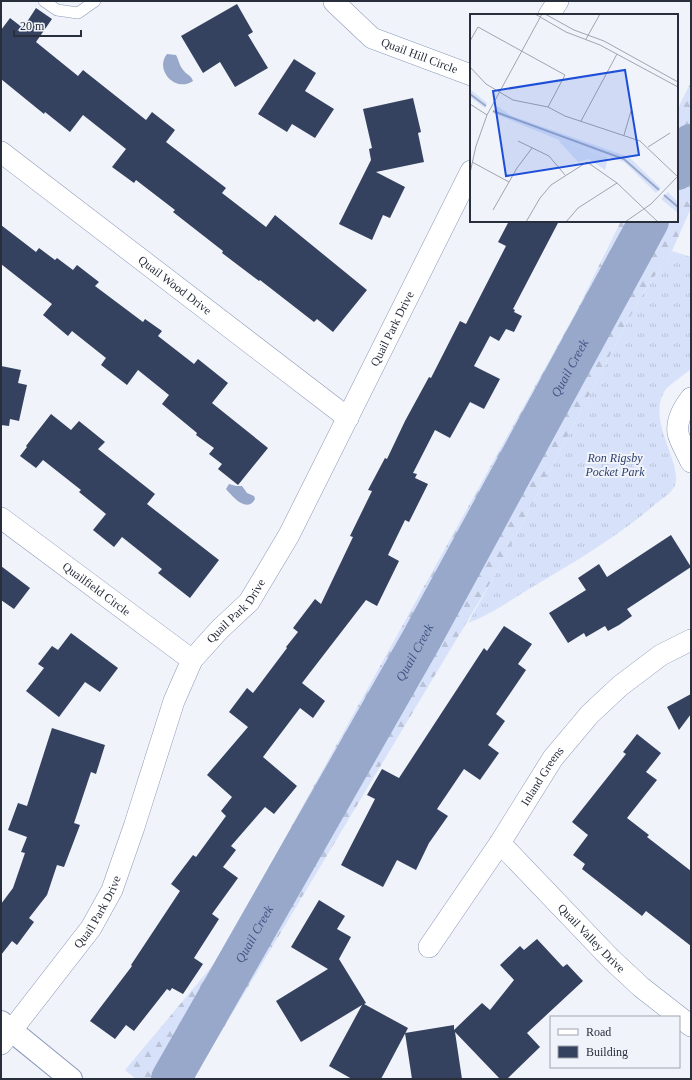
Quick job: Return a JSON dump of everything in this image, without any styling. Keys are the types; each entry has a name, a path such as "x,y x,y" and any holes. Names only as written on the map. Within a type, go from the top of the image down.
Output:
{"street":[{"path":"550,14 558,1"},
{"name":"Quail Hill Circle","path":"334,2 372,38 470,75"},
{"name":"Quail Wood Drive","path":"1,152 348,418"},
{"name":"Quail Park Drive","path":"5,1032 91,928 112,890 134,827 174,700 192,660 220,629 249,602 290,534 470,173"},
{"path":"691,398 680,417 678,433 691,462"},
{"name":"Quailfield Circle","path":"1,518 192,660"},
{"name":"Inland Greens","path":"429,947 500,843 553,758 590,714 620,686 661,655 691,640"},
{"name":"Quail Valley Drive","path":"500,843 612,959 641,987 678,1016"},
{"name":"Quail Valley Drive","path":"680,1017 691,1026"},
{"path":"5,1032 71,1079"}],"lane":[{"path":"44,1 57,10 78,14 95,1"}],"green space":[{"path":"691,82 691,208 672,251 641,296 495,575 193,1079 136,1079 125,1070 218,959 577,310 621,222 678,222 678,108"},
{"name":"Ron Rigsby Pocket Park","path":"672,251 691,257 691,369 667,388 661,400 660,414 662,428 675,469 676,480 673,489 624,529 565,568 494,611 468,623 495,575 641,296"}],"shaded area":[{"path":"167,54 176,55 182,69 191,77 193,81 186,84 180,84 169,78 163,67"},
{"path":"229,484 242,486 247,493 254,496 255,499 248,505 240,502 226,489"}],"building":[{"path":"237,4 253,32 248,35 268,68 235,87 220,62 203,73 181,36"},
{"path":"36,8 52,19 36,42 78,76 83,70 146,120 152,112 175,130 166,142 226,188 222,193 266,227 275,215 367,290 333,332 317,319 314,322 260,280 259,281 222,253 223,251 173,212 175,210 136,180 134,183 112,167 126,149 83,115 70,132 45,112 44,114 1,79 1,30 10,18 23,28"},
{"path":"294,59 316,73 305,91 334,109 315,138 292,124 287,132 258,114"},
{"path":"413,98 421,132 418,133 424,162 376,172 405,187 390,218 383,215 372,240 339,224 371,160 369,149 372,148 363,109"},
{"path":"508,222 558,222 513,309 515,310 514,312 522,316 514,332 506,329 499,341 490,336 474,366 500,379 484,409 470,402 450,438 435,430 413,473 417,474 415,478 428,484 409,522 405,520 388,555 399,561 377,606 366,600 302,683 325,701 313,718 300,708 263,757 297,786 274,814 265,807 231,846 236,850 223,867 238,878 212,914 219,919 194,958 203,964 183,994 172,988 170,991 167,989 134,1031 126,1025 115,1039 90,1021 132,966 131,965 180,891 171,884 193,855 196,857 226,816 221,811 232,797 207,775 248,727 229,712 247,688 253,693 298,632 293,628 315,599 321,604 353,537 350,536 372,491 368,490 385,458 387,459 405,421 429,377 431,378 460,321 466,324 506,246 498,242"},
{"path":"1,225 36,252 39,248 55,260 57,258 73,270 77,265 99,282 95,286 143,322 145,319 162,331 158,336 194,364 198,359 228,383 212,403 268,448 238,485 218,469 222,464 209,454 214,448 196,435 197,433 162,404 169,395 138,370 127,385 101,365 106,358 72,331 68,336 43,315 52,304 1,264"},
{"path":"1,366 21,370 18,383 27,385 19,421 10,419 9,426 1,425"},
{"path":"51,414 71,430 79,421 105,442 98,449 155,494 147,504 219,560 190,598 158,573 162,569 122,537 114,547 93,530 106,514 79,492 81,490 43,460 36,468 20,456"},
{"path":"671,535 691,567 627,609 632,616 619,625 608,631 605,626 586,637 584,633 568,643 549,613 586,590 578,578 599,564 607,577"},
{"path":"1,566 30,588 14,609 1,600"},
{"path":"504,626 532,644 518,664 526,670 496,714 505,721 488,745 499,753 480,780 464,769 437,809 448,816 429,843 416,870 397,860 383,887 341,865 375,799 367,795 382,769 399,778 484,648 487,651"},
{"path":"71,633 118,668 100,692 85,682 59,717 26,691 44,668 38,664 52,646 58,650"},
{"path":"691,694 691,714 679,730 667,707"},
{"path":"52,728 105,745 96,774 91,772 74,823 80,825 64,867 57,865 47,895 29,918 34,922 17,945 12,941 1,955 1,904 13,888 25,853 21,852 27,837 8,830 18,803 27,806"},
{"path":"637,734 661,753 646,772 657,780 627,818 649,835 647,837 691,871 691,946 646,911 642,916 582,869 585,864 573,855 588,835 572,822 626,754 623,752"},
{"path":"319,900 345,916 337,929 351,937 339,959 366,1003 364,1004 408,1028 381,1079 352,1079 329,1066 362,1005 301,1042 276,1001 328,969 291,947"},
{"path":"537,939 563,967 567,964 583,981 527,1033 540,1047 507,1079 500,1079 455,1032 462,1079 412,1079 405,1033 454,1025 454,1030 482,1003 490,1010 514,980 500,965 520,946 524,950"}],"waterway":[{"name":"Quail Creek","path":"678,168 691,144"},
{"name":"Quail Creek","path":"171,1079 420,642 648,222"}]}
